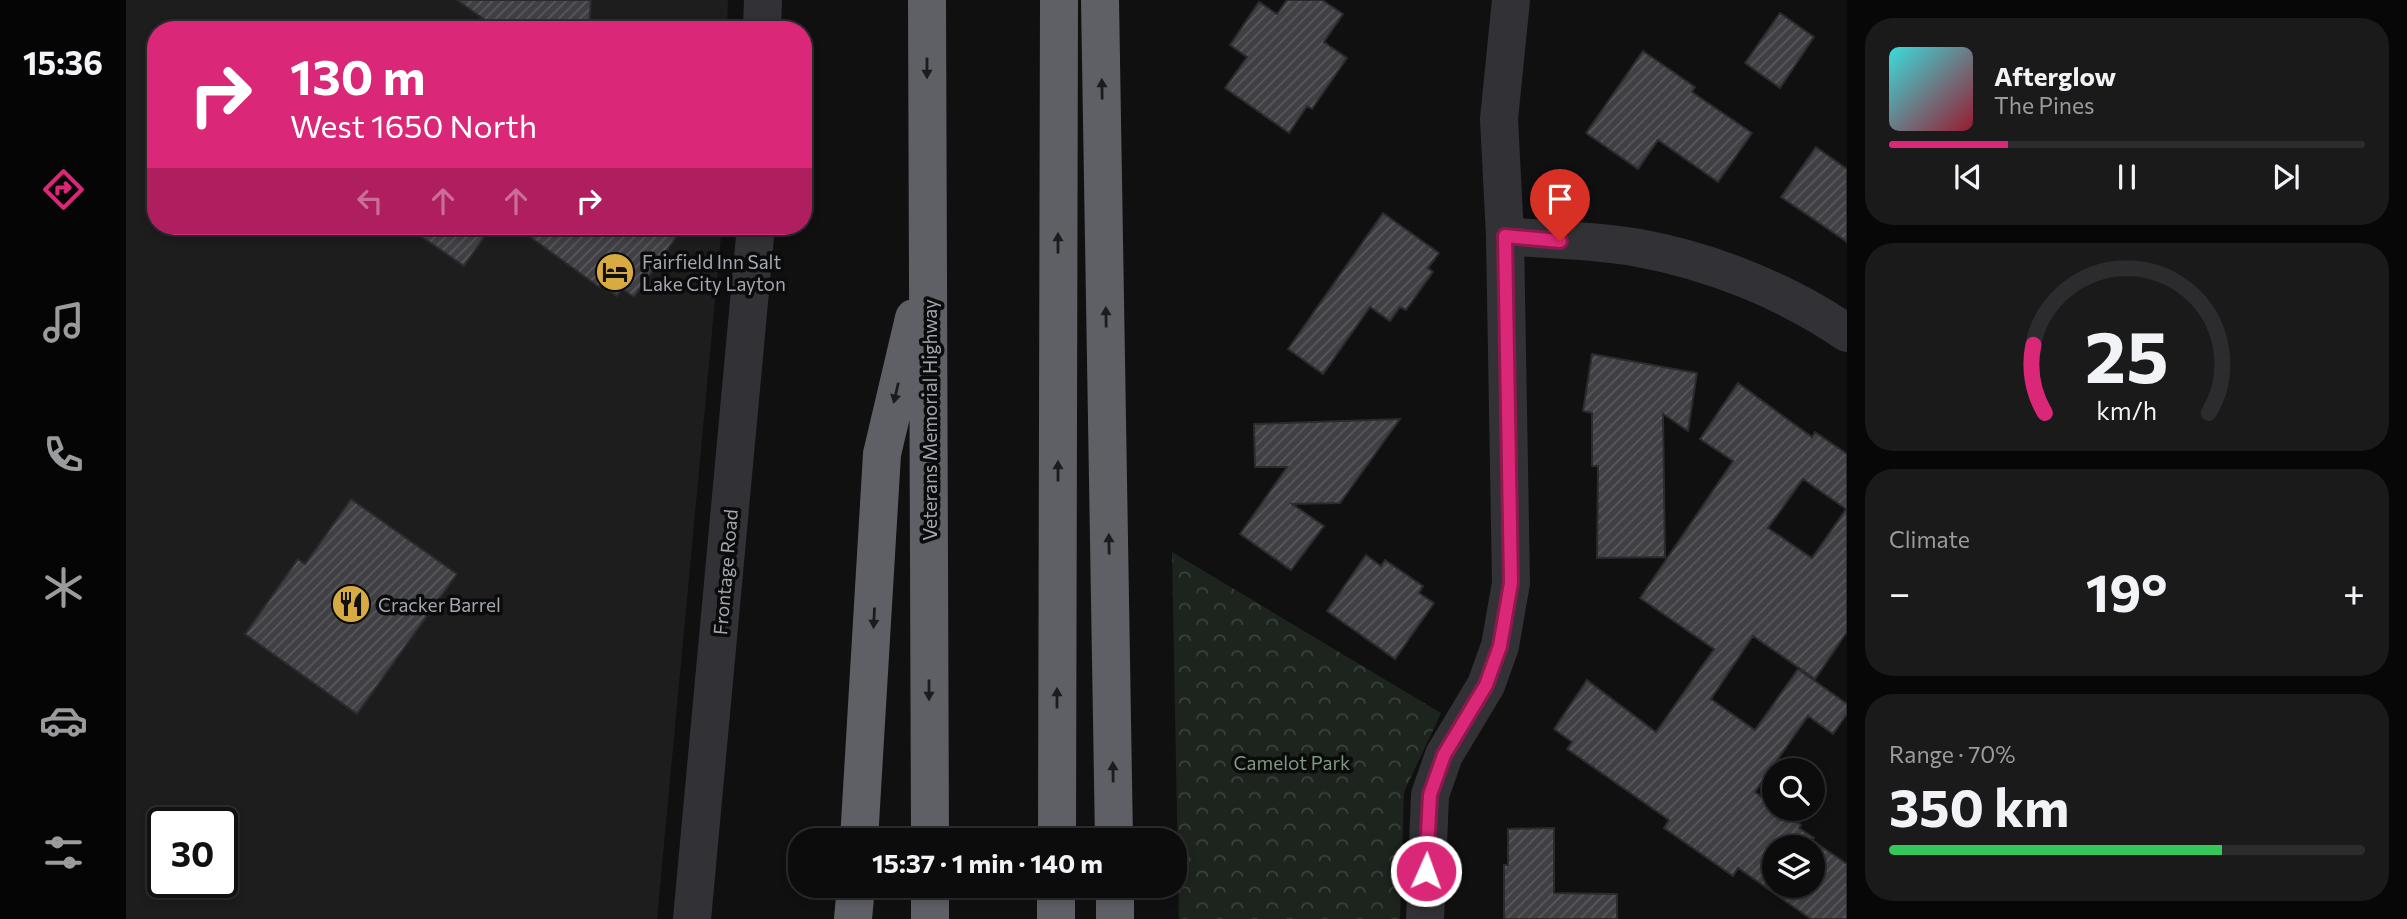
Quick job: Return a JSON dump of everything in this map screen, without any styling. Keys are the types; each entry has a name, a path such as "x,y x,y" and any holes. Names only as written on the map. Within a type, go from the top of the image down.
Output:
{"highway":[{"name":"Veterans Memorial Highway","path":"927,0 930,828"},
{"path":"1056,828 1059,0"},
{"path":"1100,0 1114,828"},
{"path":"860,828 882,454 929,255"},
{"path":"853,919 855,898"},
{"path":"930,898 930,919"},
{"path":"1056,898 1056,919"},
{"path":"1115,898 1115,919"}],"street":[{"path":"762,21 763,0"},
{"path":"1425,919 1430,795 1444,755 1486,685 1500,646 1511,583 1505,236 1499,119 1509,4"},
{"name":"Frontage Road","path":"692,919 755,235"},
{"path":"1505,236 1639,248 1722,271 1818,313 1847,333"}],"shaded area":[{"path":"126,0 728,0 727,21 147,21 147,235 721,235 657,919 126,919"}],"green space":[{"name":"Camelot Park","path":"1172,552 1441,713 1404,792 1400,919 1179,919 1179,898 1187,898 1187,828 1177,828"}],"building":[{"path":"457,0 591,0 590,21 486,21"},
{"path":"1287,0 1322,0 1343,14 1324,42 1347,58 1312,109 1307,106 1289,133 1225,88 1247,57 1230,45 1259,2 1277,14"},
{"path":"1780,13 1814,37 1780,88 1745,63"},
{"path":"1643,51 1695,87 1692,92 1752,133 1718,182 1658,140 1638,169 1586,133"},
{"path":"1816,147 1847,169 1847,242 1781,197"},
{"path":"1383,213 1439,253 1428,268 1433,272 1406,310 1400,307 1390,321 1370,307 1323,374 1288,349"},
{"path":"419,235 486,235 464,266"},
{"name":"Fairfield Inn Salt Lake City Layton","path":"527,235 678,235 634,297 622,289 617,296 601,285 599,287"},
{"path":"1592,354 1697,373 1688,431 1663,414 1665,557 1597,558 1598,466 1592,466 1592,413 1583,411"},
{"path":"1738,383 1812,437 1815,432 1847,454 1847,632 1815,679 1753,636 1711,699 1755,730 1798,669 1847,704 1847,714 1833,734 1808,716 1779,758 1762,758 1762,782 1755,792 1762,797 1762,821 1795,821 1801,825 1799,828 1810,835 1762,835 1762,885 1738,868 1733,876 1664,828 1669,820 1567,749 1572,742 1554,729 1587,680 1656,732 1714,649 1640,598 1733,461 1700,439","holes":["1803,479 1846,509 1812,558 1768,528"]},
{"path":"1400,419 1340,503 1292,504 1324,526 1291,570 1240,534 1287,467 1255,467 1254,424"},
{"name":"Cracker Barrel","path":"351,499 457,574 357,714 245,634 298,559 305,564"},
{"path":"1366,555 1381,566 1385,560 1423,586 1419,593 1434,603 1395,659 1327,611"},
{"path":"1554,828 1554,893 1617,894 1617,919 1504,919 1504,865 1508,865 1508,829"},
{"path":"1825,849 1847,864 1847,919 1811,919 1781,898 1825,898"}],"place":[{"name":"Fairfield Inn Salt Lake City Layton","path":"615,272"},
{"name":"Cracker Barrel","path":"351,604"}],"route":[{"path":"1426,871 1430,795 1444,755 1486,685 1500,646 1511,583 1505,236 1560,241"}]}
